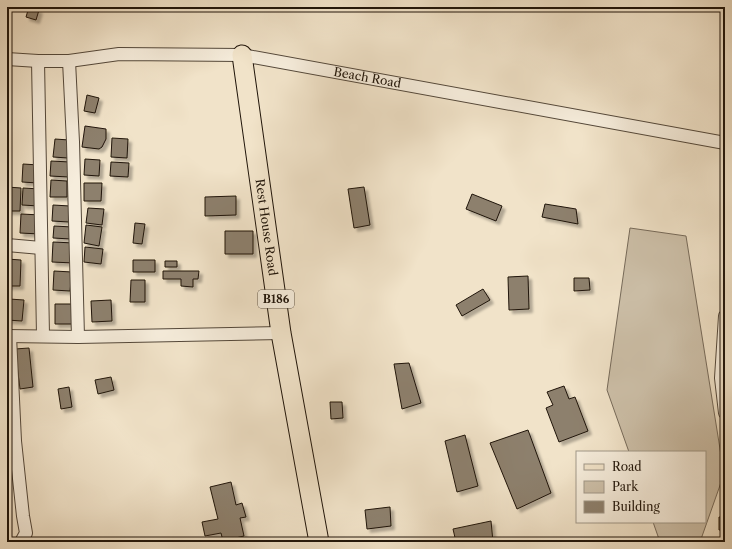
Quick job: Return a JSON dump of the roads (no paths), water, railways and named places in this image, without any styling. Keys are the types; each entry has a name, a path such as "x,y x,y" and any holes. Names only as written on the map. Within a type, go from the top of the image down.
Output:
{"main road":[{"name":"Rest House Road","path":"242,55 281,333 319,542"}],"street":[{"name":"Beach Road","path":"7,59 69,61 119,54 242,55 725,143"},
{"path":"38,61 43,335"},
{"path":"69,61 73,142 78,337"},
{"path":"7,245 41,248"},
{"path":"725,316 723,378 725,413"},
{"path":"22,542 26,533 15,441 8,336 43,335 78,337 281,333"}]}
